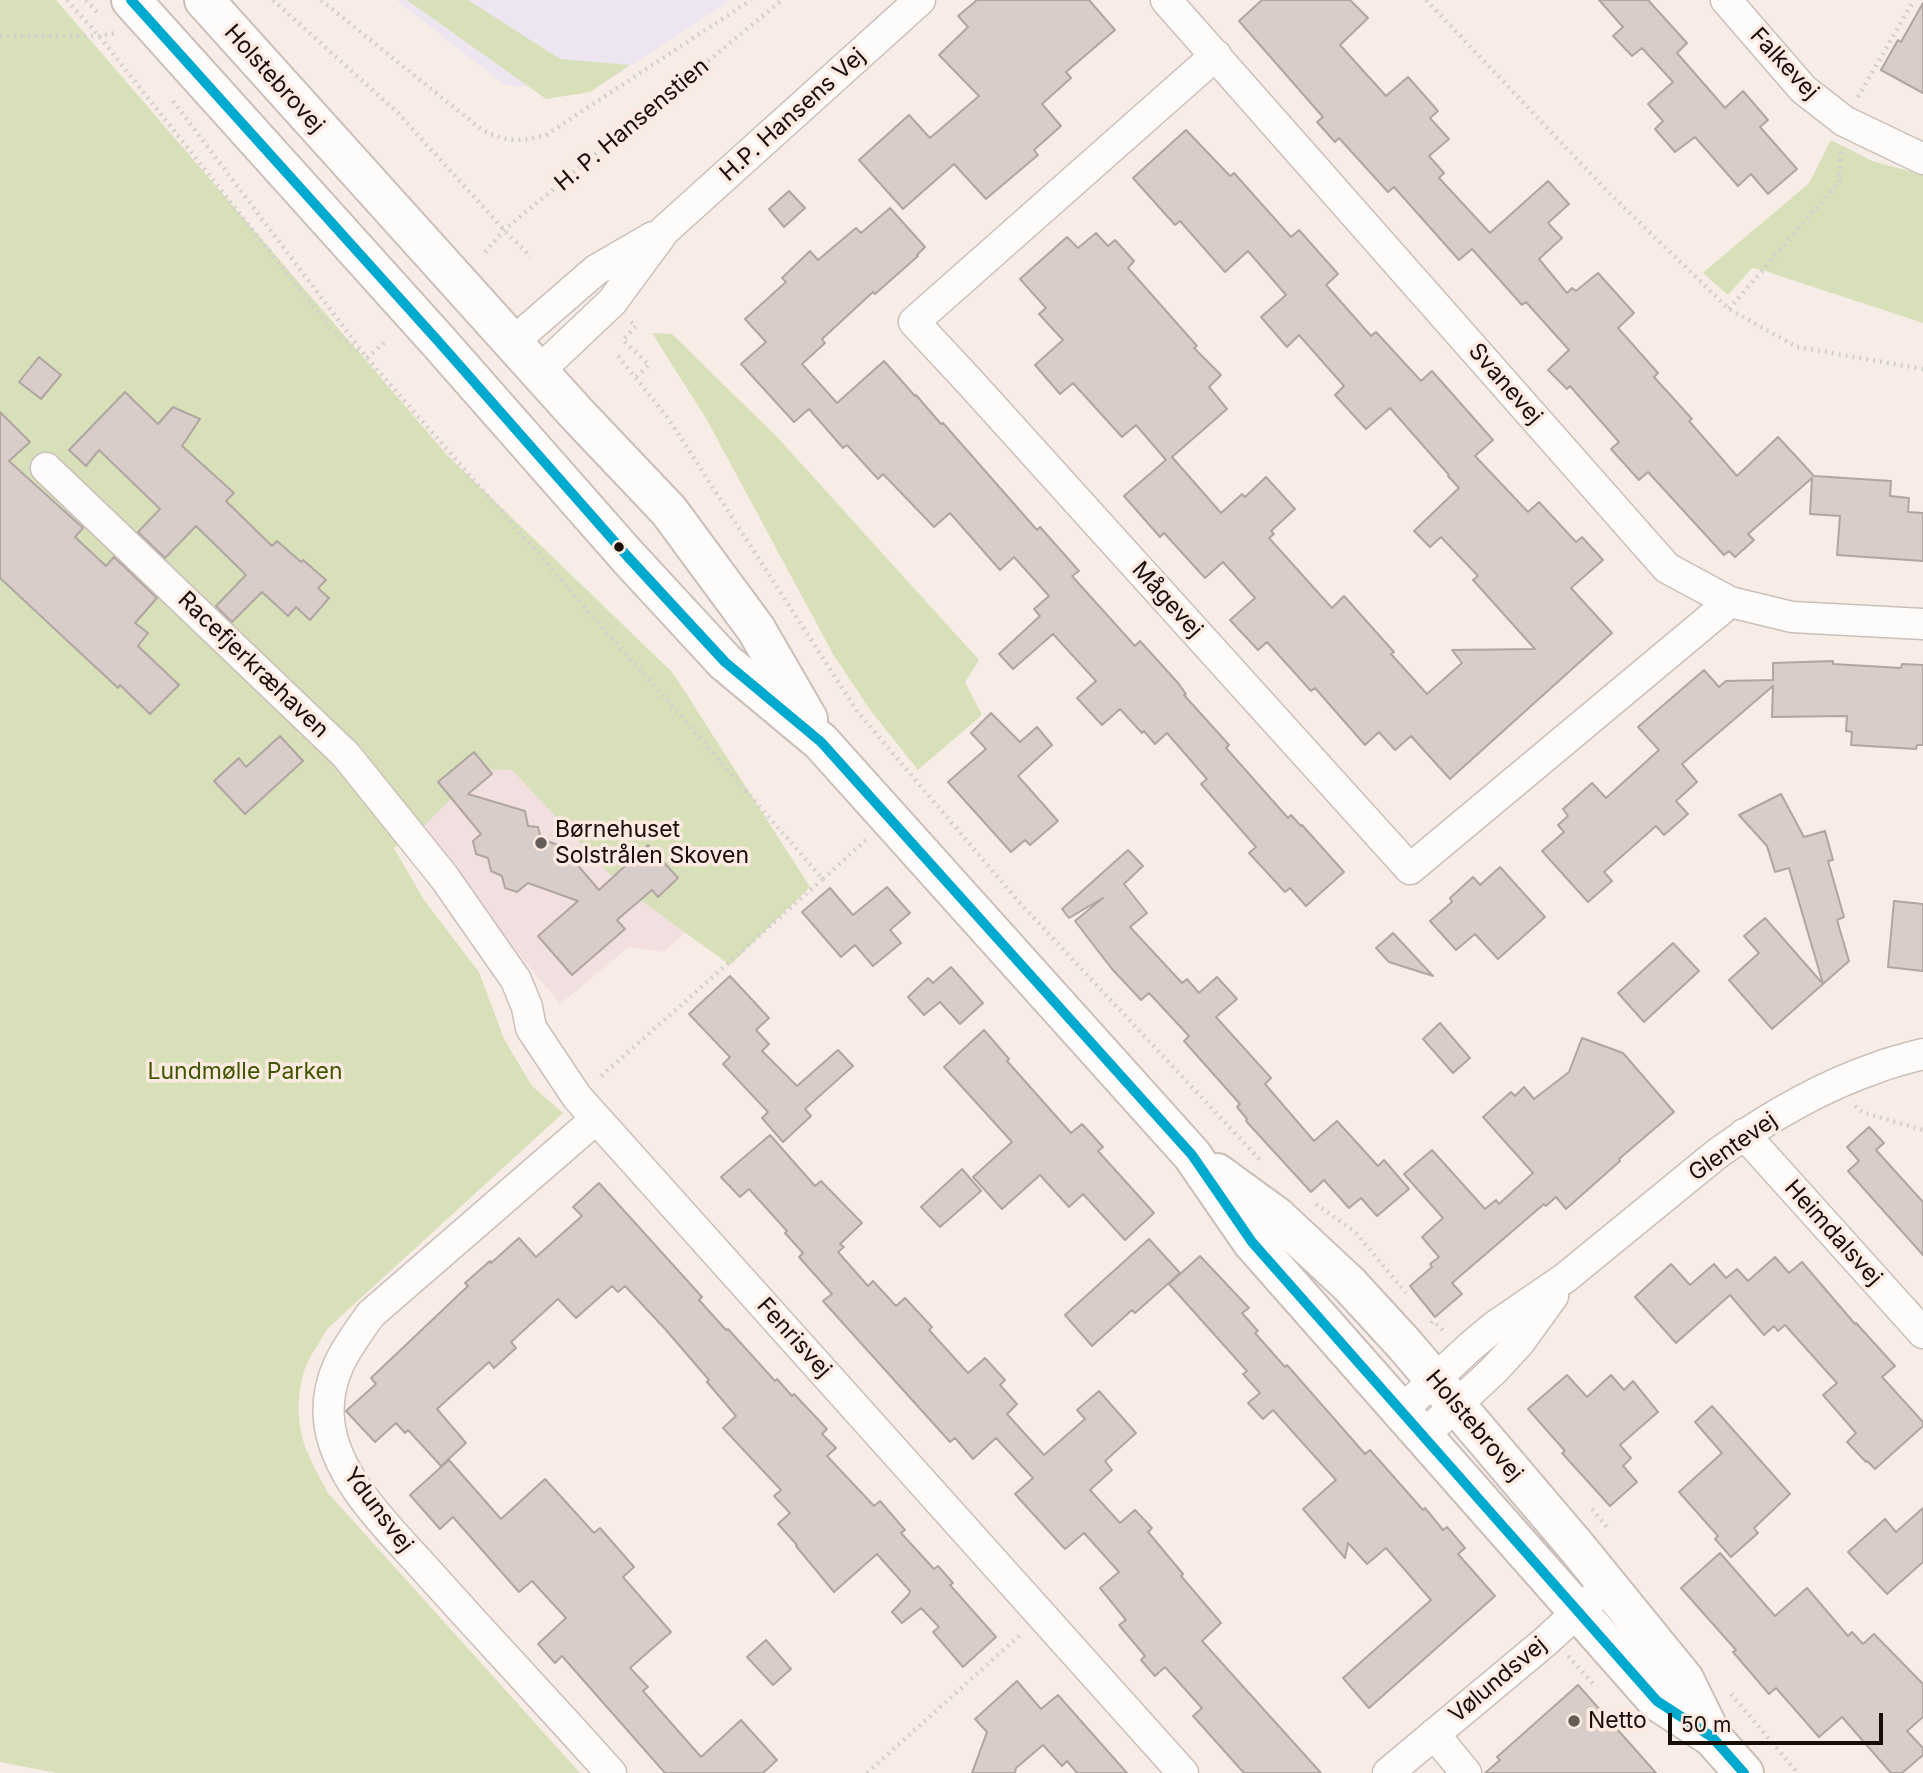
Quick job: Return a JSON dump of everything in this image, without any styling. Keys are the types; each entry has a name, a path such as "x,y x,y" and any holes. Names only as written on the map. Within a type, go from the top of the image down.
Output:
{"main road":[{"name":"Holstebrovej","path":"204,0 500,371 628,557 725,662 821,742 1192,1155 1252,1242 1432,1398 1607,1585 1684,1679 1712,1737"},
{"name":"Holstebrovej","path":"114,19 279,166 500,371"},
{"path":"500,371 513,374 539,371"},
{"name":"Holstebrovej","path":"539,371 669,511 756,629 821,742"},
{"name":"Holstebrovej","path":"1192,1155 1276,1216 1349,1284 1432,1398 1579,1612 1657,1701 1712,1737 1744,1773"}],"street":[{"name":"H.P. Hansens Vej","path":"539,371 611,302 665,230 920,0"},
{"name":"Svanevej","path":"1166,0 1667,568 1730,602 1792,617 1923,624"},
{"name":"Falkevej","path":"1726,0 1803,89 1844,121 1923,159"},
{"name":"Mågevej","path":"1216,55 914,322 1410,869 1730,602"},
{"name":"H.P. Hansens Vej","path":"500,371 596,270 665,230"},
{"name":"Racefjerkræhaven","path":"46,468 346,755 444,877"},
{"name":"Fenrisvej","path":"444,877 516,980 527,1007 531,1028 587,1108 1183,1773"},
{"name":"Glentevej","path":"1432,1398 1495,1326 1565,1278 1717,1153 1744,1134 1829,1087 1875,1068 1923,1054"},
{"name":"Ydunsvej","path":"587,1108 371,1314 352,1340 335,1371 330,1393 329,1421 338,1456 387,1528 611,1773"},
{"name":"Heimdalsvej","path":"1744,1134 1923,1333"},
{"name":"Glentevej","path":"1432,1398 1519,1343 1565,1278"},
{"name":"Vølundsvej","path":"1388,1773 1579,1612 1607,1585"},
{"path":"1434,1734 1466,1773"}],"path":[{"path":"67,0 99,36 331,329 367,358"},
{"path":"0,36 99,36 114,19 86,0"},
{"path":"273,0 398,113 531,257"},
{"path":"321,0 482,130 502,139 526,140 545,135 751,0"},
{"name":"H. P. Hansenstien","path":"485,252 504,230 782,0"},
{"path":"1426,0 1608,192 1729,309 1797,347 1923,369"},
{"path":"1729,309 1839,182 1844,121 1914,0"},
{"path":"173,100 367,358 823,879"},
{"path":"623,340 649,365 635,378"},
{"path":"367,358 386,341"},
{"path":"618,356 668,418 857,711 1018,901 1264,1164"},
{"path":"587,1108 823,879 890,818"},
{"path":"1829,1087 1862,1112 1923,1130"},
{"path":"1314,1203 1355,1232 1414,1303"},
{"path":"1431,1323 1432,1398"},
{"path":"1587,1503 1610,1533"},
{"path":"867,1773 1043,1615"},
{"path":"1726,1688 1798,1773"}],"shaded area":[{"path":"396,0 732,0 590,92 505,85"},
{"name":"Børnehuset Solstrålen Skoven","path":"471,704 713,907 664,952 629,947 560,1004 375,779"}],"green space":[{"name":"Lundmølle Parken","path":"0,0 56,0 448,456 673,673 810,887 730,965 621,886 512,770 481,769 417,833 394,848 424,900 479,972 504,1039 532,1086 563,1113 327,1329 310,1358 301,1382 300,1428 308,1455 328,1493 580,1773 57,1773 0,1762"},
{"path":"407,0 468,0 560,59 630,65 590,92 546,99"},
{"path":"1831,140 1872,161 1923,175 1923,323 1762,270 1752,268 1728,295 1703,273 1809,183"},
{"path":"652,333 672,334 778,438 979,660 965,682 982,715 918,770 871,711 833,654 707,420"}],"building":[{"path":"977,0 1089,0 1115,30 1066,72 1071,78 1042,104 1061,126 1034,150 1038,155 986,199 954,164 903,209 859,160 909,115 930,138 979,96 939,55 968,27 958,16"},
{"path":"1262,0 1350,0 1368,18 1340,45 1386,96 1408,77 1438,111 1430,118 1449,139 1429,156 1444,173 1439,178 1490,233 1548,181 1569,204 1548,223 1562,238 1539,259 1567,293 1572,288 1576,291 1598,273 1634,313 1618,328 1658,373 1654,377 1692,419 1689,421 1737,476 1778,437 1814,476 1891,481 1890,496 1909,498 1908,512 1923,513 1923,561 1837,555 1840,516 1810,514 1812,478 1748,534 1754,540 1735,557 1729,551 1724,555 1648,472 1639,480 1611,449 1619,442 1570,386 1567,389 1548,370 1569,350 1526,302 1522,305 1472,249 1459,260 1394,187 1388,192 1339,138 1335,142 1317,122 1323,117 1239,21"},
{"path":"1599,0 1648,0 1687,43 1677,53 1725,108 1743,91 1768,120 1760,127 1797,169 1768,194 1751,174 1738,186 1695,137 1675,152 1655,129 1663,121 1648,104 1673,82 1642,48 1632,56 1613,36 1623,27"},
{"path":"1923,3 1923,93 1881,70"},
{"path":"1186,130 1230,176 1234,173 1291,237 1299,230 1338,274 1326,285 1371,336 1376,332 1421,381 1432,371 1493,440 1475,456 1528,512 1539,502 1576,542 1582,537 1603,560 1571,588 1612,633 1450,779 1411,736 1395,750 1379,732 1365,745 1315,688 1311,691 1267,642 1258,650 1230,620 1255,598 1223,562 1205,578 1164,533 1160,537 1124,496 1166,460 1136,425 1122,437 1073,383 1060,394 1035,365 1063,340 1039,314 1046,308 1020,279 1067,237 1078,248 1096,233 1108,246 1115,240 1134,261 1128,268 1197,346 1194,348 1221,375 1209,387 1227,409 1172,457 1221,513 1242,494 1245,497 1266,477 1295,509 1271,531 1274,534 1269,538 1332,608 1344,596 1427,694 1462,663 1452,650 1535,649 1473,580 1478,576 1441,537 1430,547 1414,531 1459,488 1449,475 1390,408 1366,429 1335,395 1344,386 1299,335 1287,347 1261,317 1286,295 1248,251 1225,272 1180,221 1175,225 1133,178"},
{"path":"789,191 805,208 784,227 769,209"},
{"path":"890,208 925,247 822,339 825,343 802,364 837,403 884,361 941,424 943,423 1037,530 1040,527 1079,571 1072,576 1135,646 1140,641 1229,745 1226,748 1288,818 1291,815 1302,825 1344,872 1306,906 1290,888 1285,892 1249,853 1256,847 1201,784 1207,779 1167,733 1155,744 1120,709 1102,725 1077,698 1096,681 1053,634 1013,669 999,654 1040,616 1034,609 1049,596 1014,557 1000,570 950,513 934,527 883,474 878,479 847,445 843,448 809,409 794,422 741,364 766,342 745,319 786,282 782,278 810,251 818,260 856,228 861,233"},
{"path":"39,357 61,375 41,399 19,382"},
{"path":"125,392 158,424 173,407 200,419 182,446 234,493 226,501 272,546 277,541 326,580 318,588 329,598 310,620 296,607 288,616 262,592 232,622 216,606 246,575 196,526 165,558 138,532 160,509 99,450 86,466 69,450"},
{"path":"0,412 30,442 9,461 83,528 75,537 106,566 114,557 157,598 135,623 148,633 138,646 179,685 150,714 120,685 118,688 0,578"},
{"path":"1833,661 1833,664 1901,668 1902,664 1923,665 1923,745 1917,745 1916,749 1851,745 1852,732 1846,731 1847,716 1772,717 1773,686 1682,764 1697,782 1676,801 1688,814 1664,835 1656,826 1604,872 1612,881 1588,902 1542,851 1564,832 1558,825 1568,816 1563,809 1592,783 1606,798 1659,750 1638,727 1704,670 1719,687 1726,681 1773,680 1773,663"},
{"path":"991,713 1020,742 1037,727 1052,745 1018,776 1058,821 1030,845 1025,840 1011,852 948,782 986,749 971,733"},
{"path":"280,736 303,761 245,814 214,781 239,758 246,767"},
{"path":"474,752 492,774 468,794 525,811 528,826 538,827 541,839 561,846 599,890 648,845 678,878 658,897 652,890 617,920 625,929 572,975 538,936 578,901 528,883 517,892 505,888 502,876 491,871 488,858 476,854 473,841 481,834 438,782"},
{"path":"1781,794 1804,837 1825,831 1833,860 1828,861 1844,917 1837,920 1849,961 1823,984 1789,868 1775,872 1767,846 1739,815"},
{"path":"1128,850 1143,866 1124,884 1147,913 1130,927 1182,983 1187,979 1199,993 1217,977 1237,999 1216,1017 1271,1078 1265,1084 1314,1141 1337,1121 1378,1166 1384,1160 1409,1189 1377,1216 1361,1198 1349,1208 1324,1180 1311,1192 1246,1121 1237,1107 1240,1104 1184,1041 1189,1036 1149,993 1141,1000 1112,969 1075,921 1103,898 1069,918 1062,909"},
{"path":"1500,867 1545,917 1498,959 1475,934 1456,950 1430,921 1452,902 1450,898 1473,877 1480,885"},
{"path":"887,887 910,913 890,930 901,943 873,966 855,945 841,957 802,912 830,888 853,915"},
{"path":"1894,901 1923,904 1923,971 1888,967"},
{"path":"1765,918 1823,984 1772,1029 1729,980 1759,953 1744,936"},
{"path":"1393,933 1433,976 1389,962 1376,948"},
{"path":"1673,943 1699,971 1644,1022 1618,993"},
{"path":"951,967 983,1003 960,1024 940,1002 924,1015 908,997 928,978 933,983"},
{"path":"730,976 769,1018 756,1030 769,1044 762,1051 797,1086 838,1050 853,1066 805,1109 811,1116 783,1142 762,1118 768,1112 723,1064 730,1057 689,1014"},
{"path":"1440,1023 1470,1058 1453,1073 1423,1039"},
{"path":"984,1030 1009,1059 1007,1061 1071,1133 1082,1124 1103,1147 1098,1151 1154,1213 1125,1240 1083,1194 1069,1207 1040,1175 1002,1209 973,1177 1012,1142 944,1067"},
{"path":"1582,1038 1623,1053 1674,1112 1566,1209 1556,1197 1546,1206 1544,1204 1452,1283 1462,1294 1435,1317 1410,1286 1432,1267 1430,1264 1439,1257 1422,1237 1443,1218 1404,1174 1432,1150 1485,1209 1496,1200 1499,1204 1533,1173 1483,1117 1511,1092 1515,1096 1524,1087 1534,1099 1569,1072"},
{"path":"1869,1127 1884,1143 1876,1150 1923,1202 1923,1255 1848,1171 1859,1161 1847,1147"},
{"path":"770,1135 815,1186 821,1181 862,1223 840,1244 844,1247 838,1252 868,1286 873,1281 896,1306 905,1298 932,1327 929,1330 968,1373 985,1358 1005,1380 1000,1385 1017,1404 1007,1414 1044,1455 1085,1419 1077,1410 1099,1391 1136,1433 1105,1461 1112,1470 1090,1490 1120,1523 1135,1510 1152,1528 1148,1532 1221,1623 1202,1641 1321,1773 1244,1773 1193,1716 1202,1708 1165,1667 1155,1676 1141,1660 1145,1656 1119,1625 1126,1620 1100,1588 1119,1572 1084,1533 1065,1549 1015,1494 1033,1478 996,1438 973,1459 955,1438 950,1442 823,1301 832,1294 799,1257 803,1253 785,1233 787,1231 749,1189 740,1197 721,1177"},
{"path":"962,1169 981,1191 940,1227 921,1207"},
{"path":"599,1183 702,1297 699,1300 726,1330 728,1329 775,1381 777,1379 792,1396 794,1394 827,1429 822,1434 836,1448 827,1456 874,1506 880,1501 905,1530 901,1533 934,1569 938,1566 953,1583 950,1585 996,1637 963,1667 933,1632 939,1627 921,1608 902,1623 892,1612 910,1591 877,1554 834,1592 778,1524 790,1513 774,1496 781,1490 723,1428 736,1416 707,1382 709,1380 625,1286 618,1292 612,1286 576,1318 558,1299 511,1342 516,1348 494,1368 489,1362 437,1409 466,1443 441,1466 408,1430 405,1433 396,1423 375,1442 346,1411 376,1384 371,1378 468,1286 465,1283 519,1238 536,1257 582,1216 573,1207"},
{"path":"1149,1239 1180,1273 1135,1313 1132,1310 1092,1346 1065,1315"},
{"path":"1200,1256 1249,1308 1242,1313 1258,1331 1255,1333 1285,1367 1287,1365 1365,1454 1370,1450 1443,1530 1447,1527 1465,1548 1458,1554 1495,1596 1369,1708 1343,1678 1431,1600 1386,1548 1367,1564 1348,1543 1345,1558 1303,1509 1336,1480 1273,1410 1263,1419 1248,1403 1260,1393 1243,1374 1247,1371 1169,1284"},
{"path":"1775,1257 1789,1273 1802,1262 1895,1366 1882,1377 1923,1422 1923,1426 1875,1469 1847,1442 1856,1433 1823,1395 1837,1383 1785,1325 1778,1331 1774,1326 1764,1335 1730,1295 1676,1343 1635,1297 1671,1264 1690,1285 1714,1264 1726,1278 1737,1269 1748,1281"},
{"path":"1567,1375 1587,1397 1611,1375 1624,1390 1633,1381 1658,1412 1620,1445 1631,1458 1623,1466 1637,1482 1610,1506 1562,1453 1565,1451 1528,1409"},
{"path":"1712,1406 1790,1494 1754,1528 1758,1533 1731,1557 1715,1539 1718,1536 1679,1492 1722,1453 1695,1422"},
{"path":"449,1460 501,1519 545,1479 594,1533 600,1528 634,1567 623,1577 671,1632 630,1668 648,1687 643,1691 701,1757 741,1720 777,1760 763,1773 665,1773 562,1656 555,1663 538,1644 566,1618 532,1581 519,1592 453,1517 440,1529 410,1495"},
{"path":"1923,1508 1923,1562 1887,1594 1848,1552 1885,1519 1896,1532"},
{"path":"1720,1553 1775,1616 1807,1588 1848,1636 1852,1632 1863,1644 1874,1634 1923,1684 1923,1717 1907,1731 1923,1748 1923,1755 1902,1773 1891,1773 1842,1717 1819,1737 1776,1688 1769,1694 1733,1652 1736,1650 1681,1588"},
{"path":"766,1640 791,1669 773,1685 747,1657"},
{"path":"1017,1681 1041,1709 1058,1695 1127,1773 1077,1773 1067,1761 1062,1766 1043,1745 1016,1768 1015,1773 972,1773 987,1732 975,1719"},
{"name":"Netto","path":"1578,1685 1656,1773 1485,1773 1500,1760 1497,1757"}],"transit line":[{"path":"131,0 628,557 725,662 821,742 1192,1155 1252,1242 1657,1701 1712,1737 1744,1773"}],"place":[{"name":"Børnehuset Solstrålen Skoven","path":"541,843"},
{"name":"Netto","path":"1574,1721"}]}
